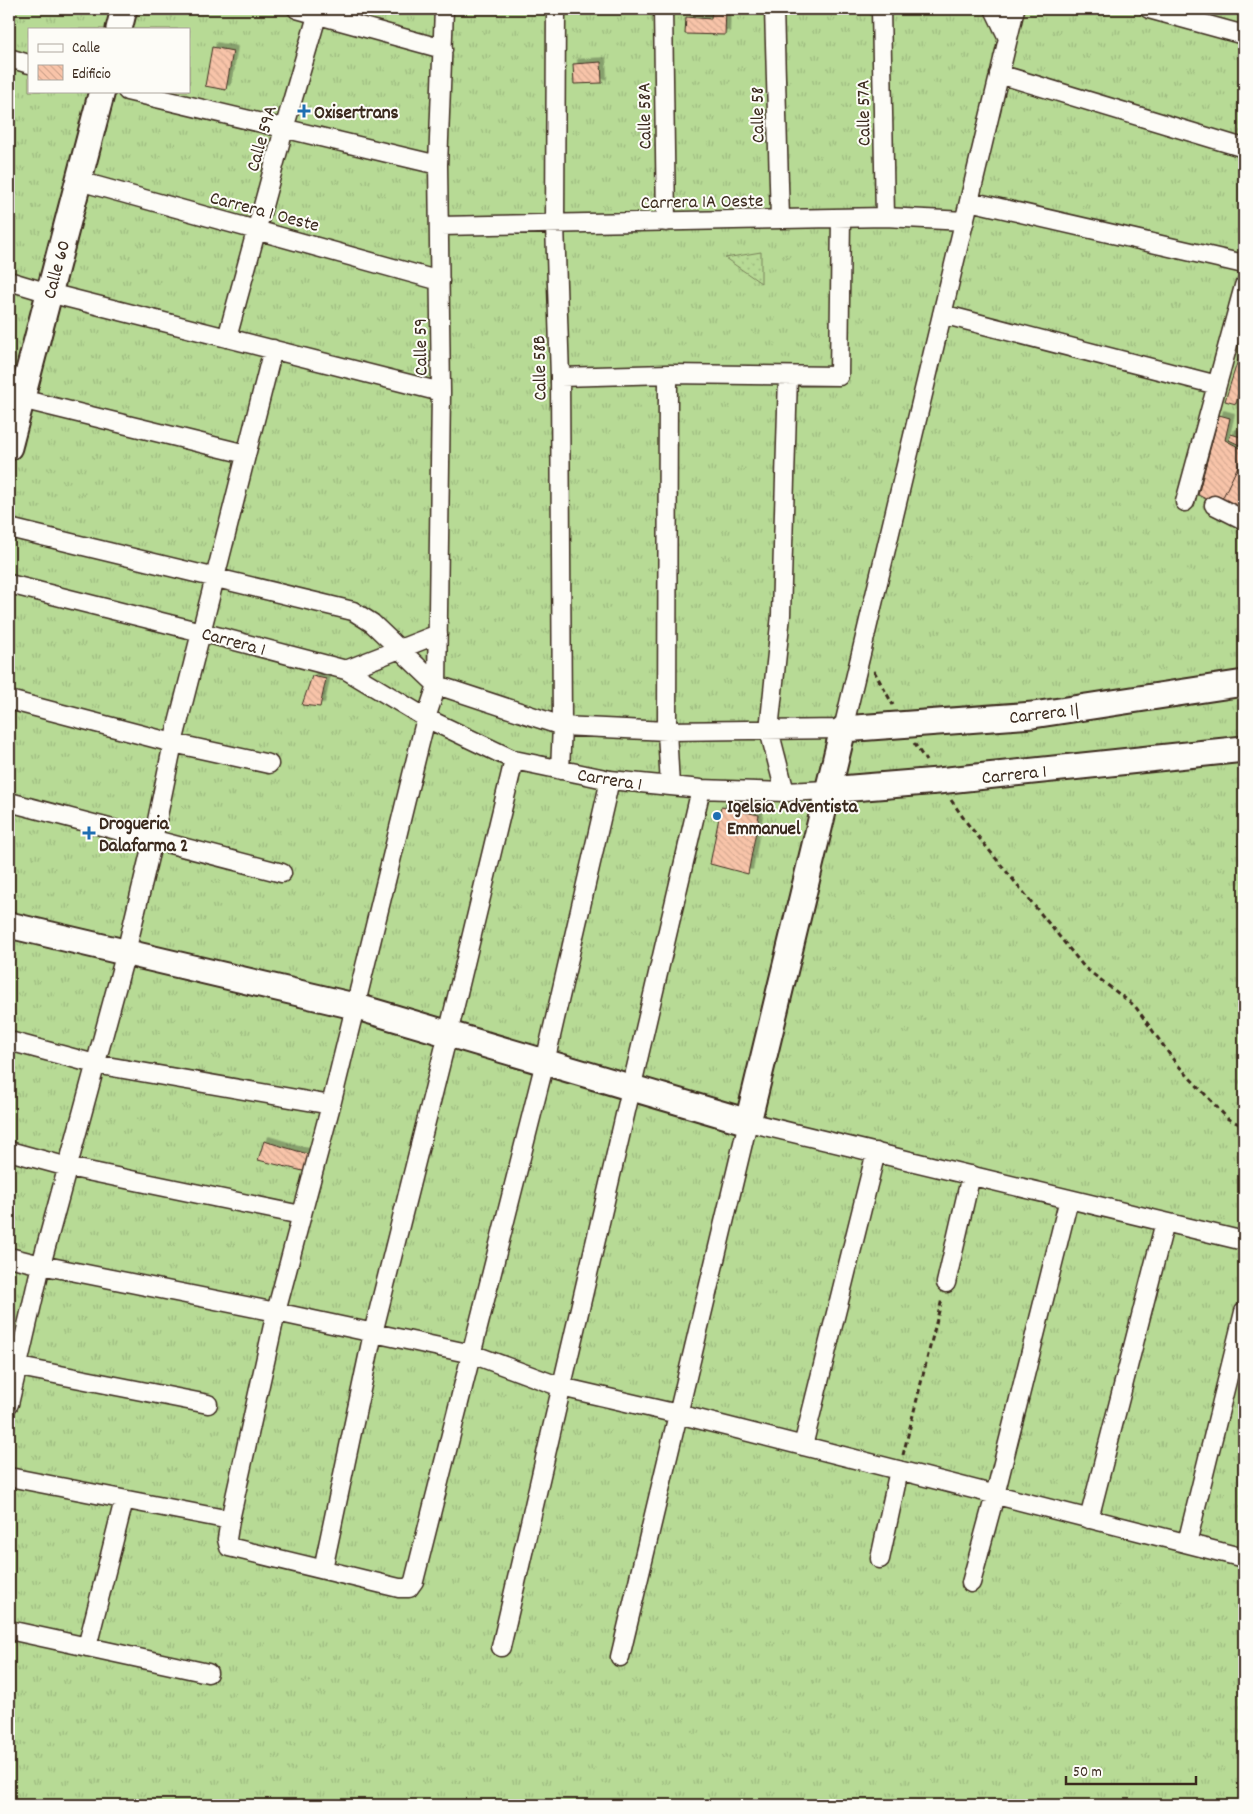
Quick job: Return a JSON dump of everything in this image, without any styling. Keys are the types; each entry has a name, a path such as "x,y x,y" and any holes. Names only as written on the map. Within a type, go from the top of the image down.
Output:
{"street":[{"path":"119,28 124,9"},
{"path":"297,9 318,11 443,49"},
{"name":"Calle 59","path":"323,1569 229,1547 227,1539 276,1312 330,1105 426,718 437,685 441,392 438,165 444,9"},
{"name":"Calle 58B","path":"556,9 555,224 560,377 562,726 560,770"},
{"name":"Calle 58A","path":"663,9 666,222"},
{"name":"Calle 58","path":"774,9 780,219"},
{"name":"Calle 57A","path":"881,9 885,217"},
{"path":"994,9 1008,38"},
{"path":"620,1657 1015,9"},
{"path":"1149,9 1244,35"},
{"name":"Calle 59A","path":"228,338 256,230 318,11"},
{"path":"9,58 28,64"},
{"path":"1000,74 1244,148"},
{"name":"Calle 60","path":"9,448 102,92"},
{"path":"131,92 438,165"},
{"name":"Carrera 1 Oeste","path":"79,181 440,281"},
{"path":"969,201 1244,264"},
{"name":"Carrera 1A Oeste","path":"440,226 885,217 964,221"},
{"path":"560,377 668,374 839,376 841,218"},
{"path":"9,281 441,392"},
{"path":"1185,502 1244,286"},
{"path":"942,314 1217,385"},
{"path":"9,1404 12,1366 126,952 153,840 173,743 273,349"},
{"path":"668,374 667,731 670,786"},
{"path":"785,792 768,730 781,615 788,376"},
{"path":"22,399 246,454"},
{"path":"1214,505 1244,520"},
{"path":"9,528 353,611 372,623 437,685 562,726 667,731 843,729"},
{"name":"Carrera 1","path":"9,584 346,670 426,718 514,760 610,780 701,789 785,792 828,790 938,781 1244,749"},
{"path":"346,670 438,634"},
{"name":"Carrera 1|","path":"843,729 1033,715 1244,683"},
{"path":"9,700 173,743 269,764"},
{"path":"514,760 373,1334 323,1569 399,1588 409,1588 414,1581 545,1062 610,780"},
{"path":"501,1647 701,789"},
{"path":"9,802 282,873"},
{"path":"9,925 354,1006 748,1122 1244,1241"},
{"path":"9,1041 96,1064 330,1105"},
{"path":"9,1151 68,1167 301,1215"},
{"path":"803,1446 876,1152"},
{"path":"946,1283 971,1175"},
{"path":"971,1583 1069,1199"},
{"path":"1089,1519 1165,1222"},
{"path":"9,1257 472,1354 561,1387 678,1414 1244,1558"},
{"path":"1187,1543 1244,1312"},
{"path":"12,1366 208,1404"},
{"path":"880,1559 899,1470"},
{"path":"9,1477 230,1520"},
{"path":"87,1647 124,1500"},
{"path":"9,1630 208,1673"}],"path":[{"path":"861,652 880,679 903,725 967,823 1085,968 1136,1006 1175,1062 1228,1118 1244,1126"},
{"path":"899,1470 946,1283"}],"green space":[{"path":"9,9 1244,9 1244,1805 9,1805"},
{"path":"761,252 761,283 725,258"}],"building":[{"path":"712,9 726,9 725,35 685,34 686,17 711,19"},
{"path":"212,47 233,51 226,90 205,86"},
{"path":"601,62 602,83 574,84 573,64"},
{"path":"1244,341 1244,370 1236,404 1225,401"},
{"path":"1219,415 1230,418 1225,440 1244,450 1244,518 1198,495"},
{"path":"1231,434 1244,438 1244,447 1229,440"},
{"path":"1244,454 1244,510 1222,499"},
{"path":"312,676 326,679 320,707 302,705"},
{"path":"721,807 759,815 748,874 710,864"},
{"path":"264,1141 311,1155 307,1172 258,1160"}],"waterway":[{"path":"1174,1805 1180,1805"}],"place":[{"name":"Oxisertrans","path":"304,111"},
{"name":"Igelsia Adventista Emmanuel","path":"717,816"},
{"name":"Drogueria Dalafarma 2","path":"89,833"}]}
